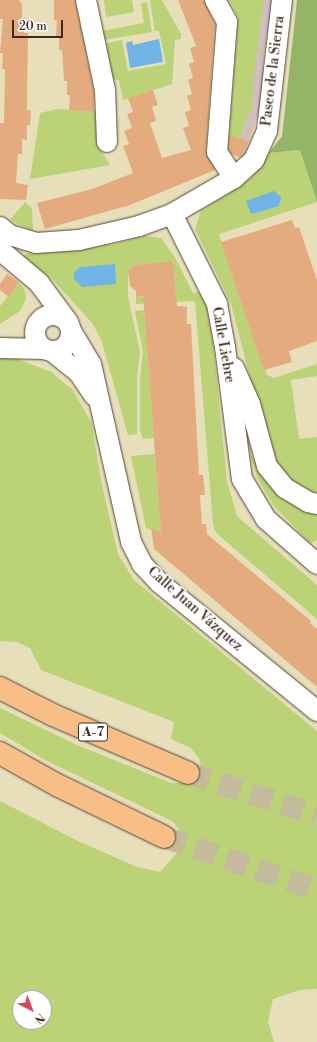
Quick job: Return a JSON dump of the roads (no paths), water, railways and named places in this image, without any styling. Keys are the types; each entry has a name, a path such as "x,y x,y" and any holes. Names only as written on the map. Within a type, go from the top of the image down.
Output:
{"highway":[{"name":"A-7","path":"0,688 53,715 188,773"},
{"path":"0,753 57,785 164,837"}],"street":[{"path":"86,0 105,90 107,142"},
{"path":"215,0 227,22 217,152 234,178"},
{"name":"Paseo de la Sierra","path":"172,214 234,178 254,160 267,131 282,0"},
{"path":"0,227 10,235 36,243 79,240 139,226 172,214"},
{"name":"Calle Liebre","path":"172,214 217,304 225,347 242,479 266,519 317,564"},
{"path":"0,250 44,289 70,327 68,343 58,350 0,348"},
{"path":"27,274 37,297 36,341 48,350"},
{"path":"0,341 36,326 42,318 53,314 59,315 70,327"},
{"name":"Calle Juan Vázquez","path":"70,327 91,364 103,408 131,542 142,564 160,583 317,711"},
{"path":"225,347 250,404 267,466 285,488 308,502 317,504"},
{"name":"Calle Juan Vázquez","path":"48,350 79,373 103,408"}],"water":[{"path":"159,39 163,62 130,68 126,43 132,41 133,45"},
{"path":"274,191 281,197 279,206 251,214 246,201"},
{"path":"115,264 116,284 82,287 74,279 74,273 80,267"}],"tunnel":[{"path":"188,773 317,815"},
{"path":"164,837 317,890"}]}
